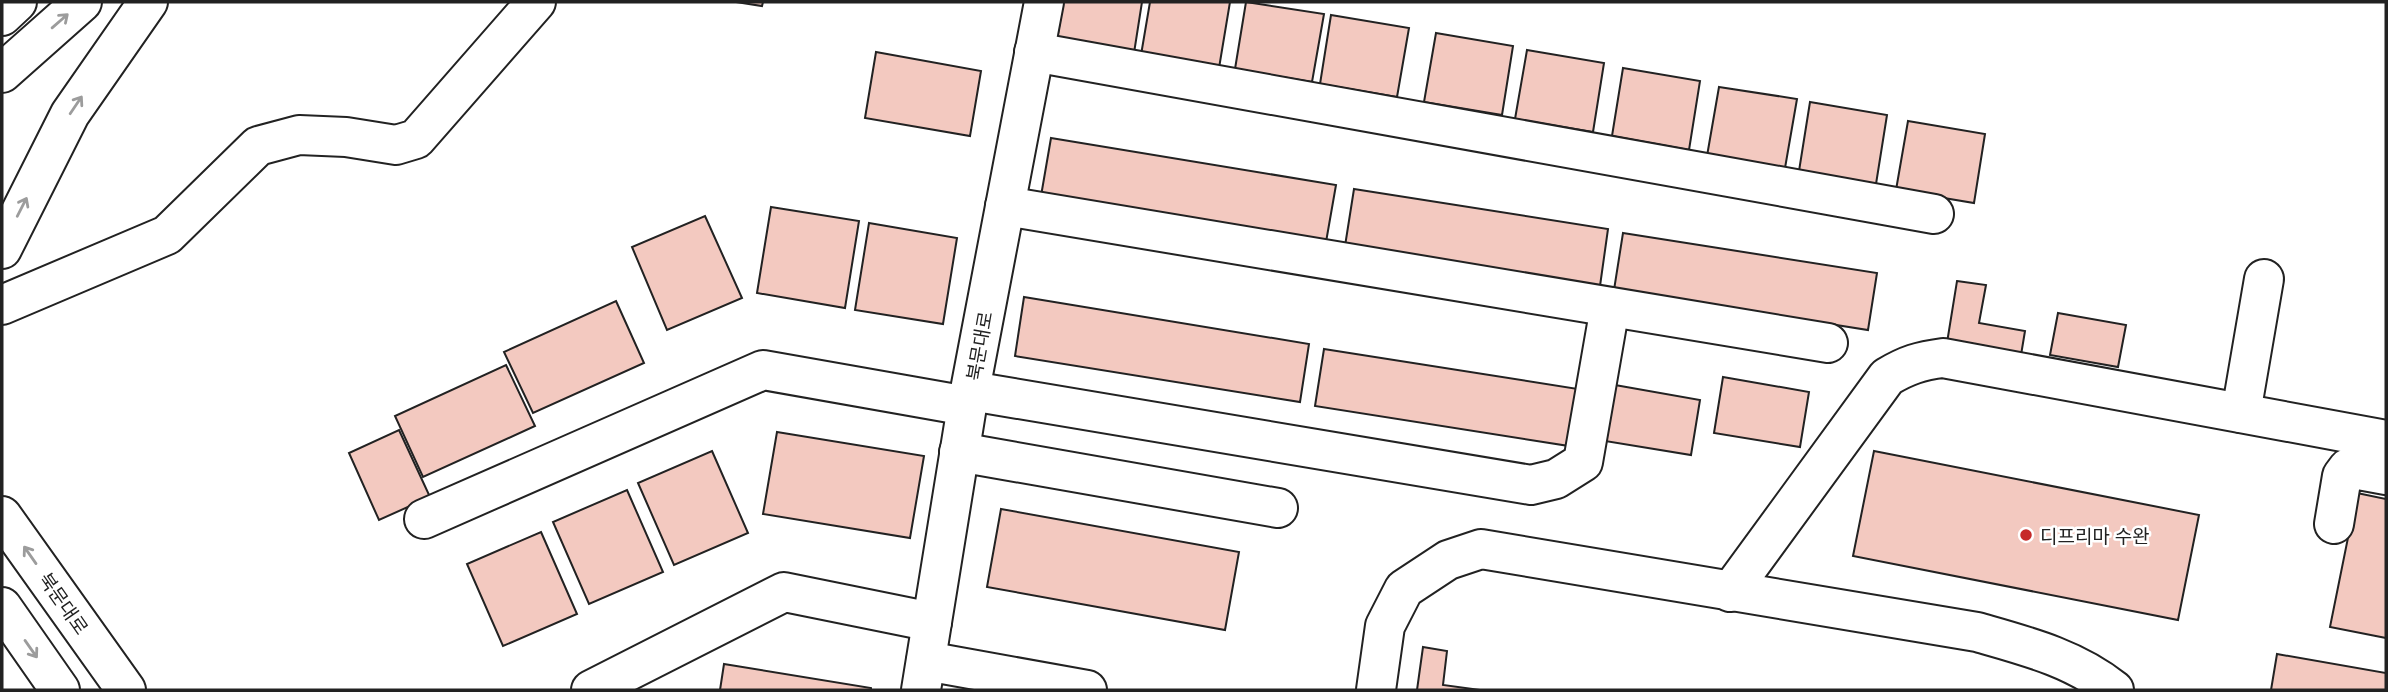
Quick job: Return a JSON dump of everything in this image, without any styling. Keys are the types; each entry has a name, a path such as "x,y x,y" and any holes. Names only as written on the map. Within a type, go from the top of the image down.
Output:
{"main road":[{"path":"2,16 17,2"},
{"path":"2,73 82,2"},
{"path":"2,249 70,114 148,2"},
{"path":"2,304 167,235 258,146 299,135 346,137 397,145 416,139 536,2"},
{"name":"북문대로","path":"923,676 959,452 1044,2"},
{"path":"1034,52 1934,214"},
{"path":"1004,206 1828,343"},
{"path":"2241,413 2264,279"},
{"path":"424,519 762,370 969,398 1531,485 1556,479 1583,461 1610,307"},
{"path":"1730,592 1887,377 1909,364 1943,358 2386,440"},
{"path":"959,452 1278,508"},
{"path":"2334,524 2342,476 2348,468 2386,475"},
{"name":"북문대로","path":"2,516 126,690"},
{"path":"1376,690 1385,626 1404,589 1448,560 1481,549 1977,632 2046,651 2096,676 2114,690"},
{"path":"591,690 784,592 932,622"},
{"path":"2,607 60,690"},
{"path":"923,676 1087,690"}],"building":[{"path":"736,2 763,2 762,6"},
{"path":"1063,2 1142,2 1134,53 1057,40"},
{"path":"1150,2 1230,2 1219,68 1141,55"},
{"path":"1246,2 1324,14 1312,82 1235,69"},
{"path":"1331,15 1409,28 1397,97 1320,84"},
{"path":"1436,33 1513,46 1502,115 1424,102"},
{"path":"1527,50 1604,63 1593,132 1515,119"},
{"path":"876,52 981,71 970,136 865,118"},
{"path":"1623,68 1700,81 1689,150 1612,136"},
{"path":"1719,87 1797,99 1785,168 1707,156"},
{"path":"1810,102 1887,115 1876,184 1799,171"},
{"path":"1908,121 1985,134 1974,203 1896,190"},
{"path":"1051,138 1336,185 1326,242 1041,196"},
{"path":"1354,189 1608,229 1600,286 1345,246"},
{"path":"771,207 859,221 845,308 757,293"},
{"path":"705,216 742,298 667,330 632,247"},
{"path":"869,223 957,238 943,324 855,310"},
{"path":"1623,233 1877,273 1868,330 1614,290"},
{"path":"1957,281 1986,285 1979,323 2025,331 2020,361 1946,349"},
{"path":"1024,297 1309,344 1300,402 1015,356"},
{"path":"616,301 644,363 533,413 504,352"},
{"path":"2058,313 2126,325 2118,367 2050,355"},
{"path":"1324,349 1578,389 1569,446 1315,406"},
{"path":"506,365 535,426 423,477 395,416"},
{"path":"1723,377 1809,392 1800,447 1714,433"},
{"path":"1615,385 1700,400 1691,455 1605,441"},
{"path":"399,430 430,497 379,520 349,453"},
{"path":"777,432 924,456 910,538 763,514"},
{"path":"712,451 748,533 674,565 638,483"},
{"name":"디프리마 수완","path":"1874,451 2199,515 2178,620 1853,556"},
{"path":"627,490 663,572 589,604 553,522"},
{"path":"2357,493 2386,499 2386,638 2330,627"},
{"path":"1001,509 1239,552 1225,630 987,587"},
{"path":"541,532 577,614 503,646 467,564"},
{"path":"1423,647 1447,651 1443,685 1480,690 1417,690"},
{"path":"2277,654 2386,673 2386,690 2271,690"},
{"path":"724,664 871,688 871,690 720,690"}],"place":[{"name":"디프리마 수완","path":"2026,535"}]}
